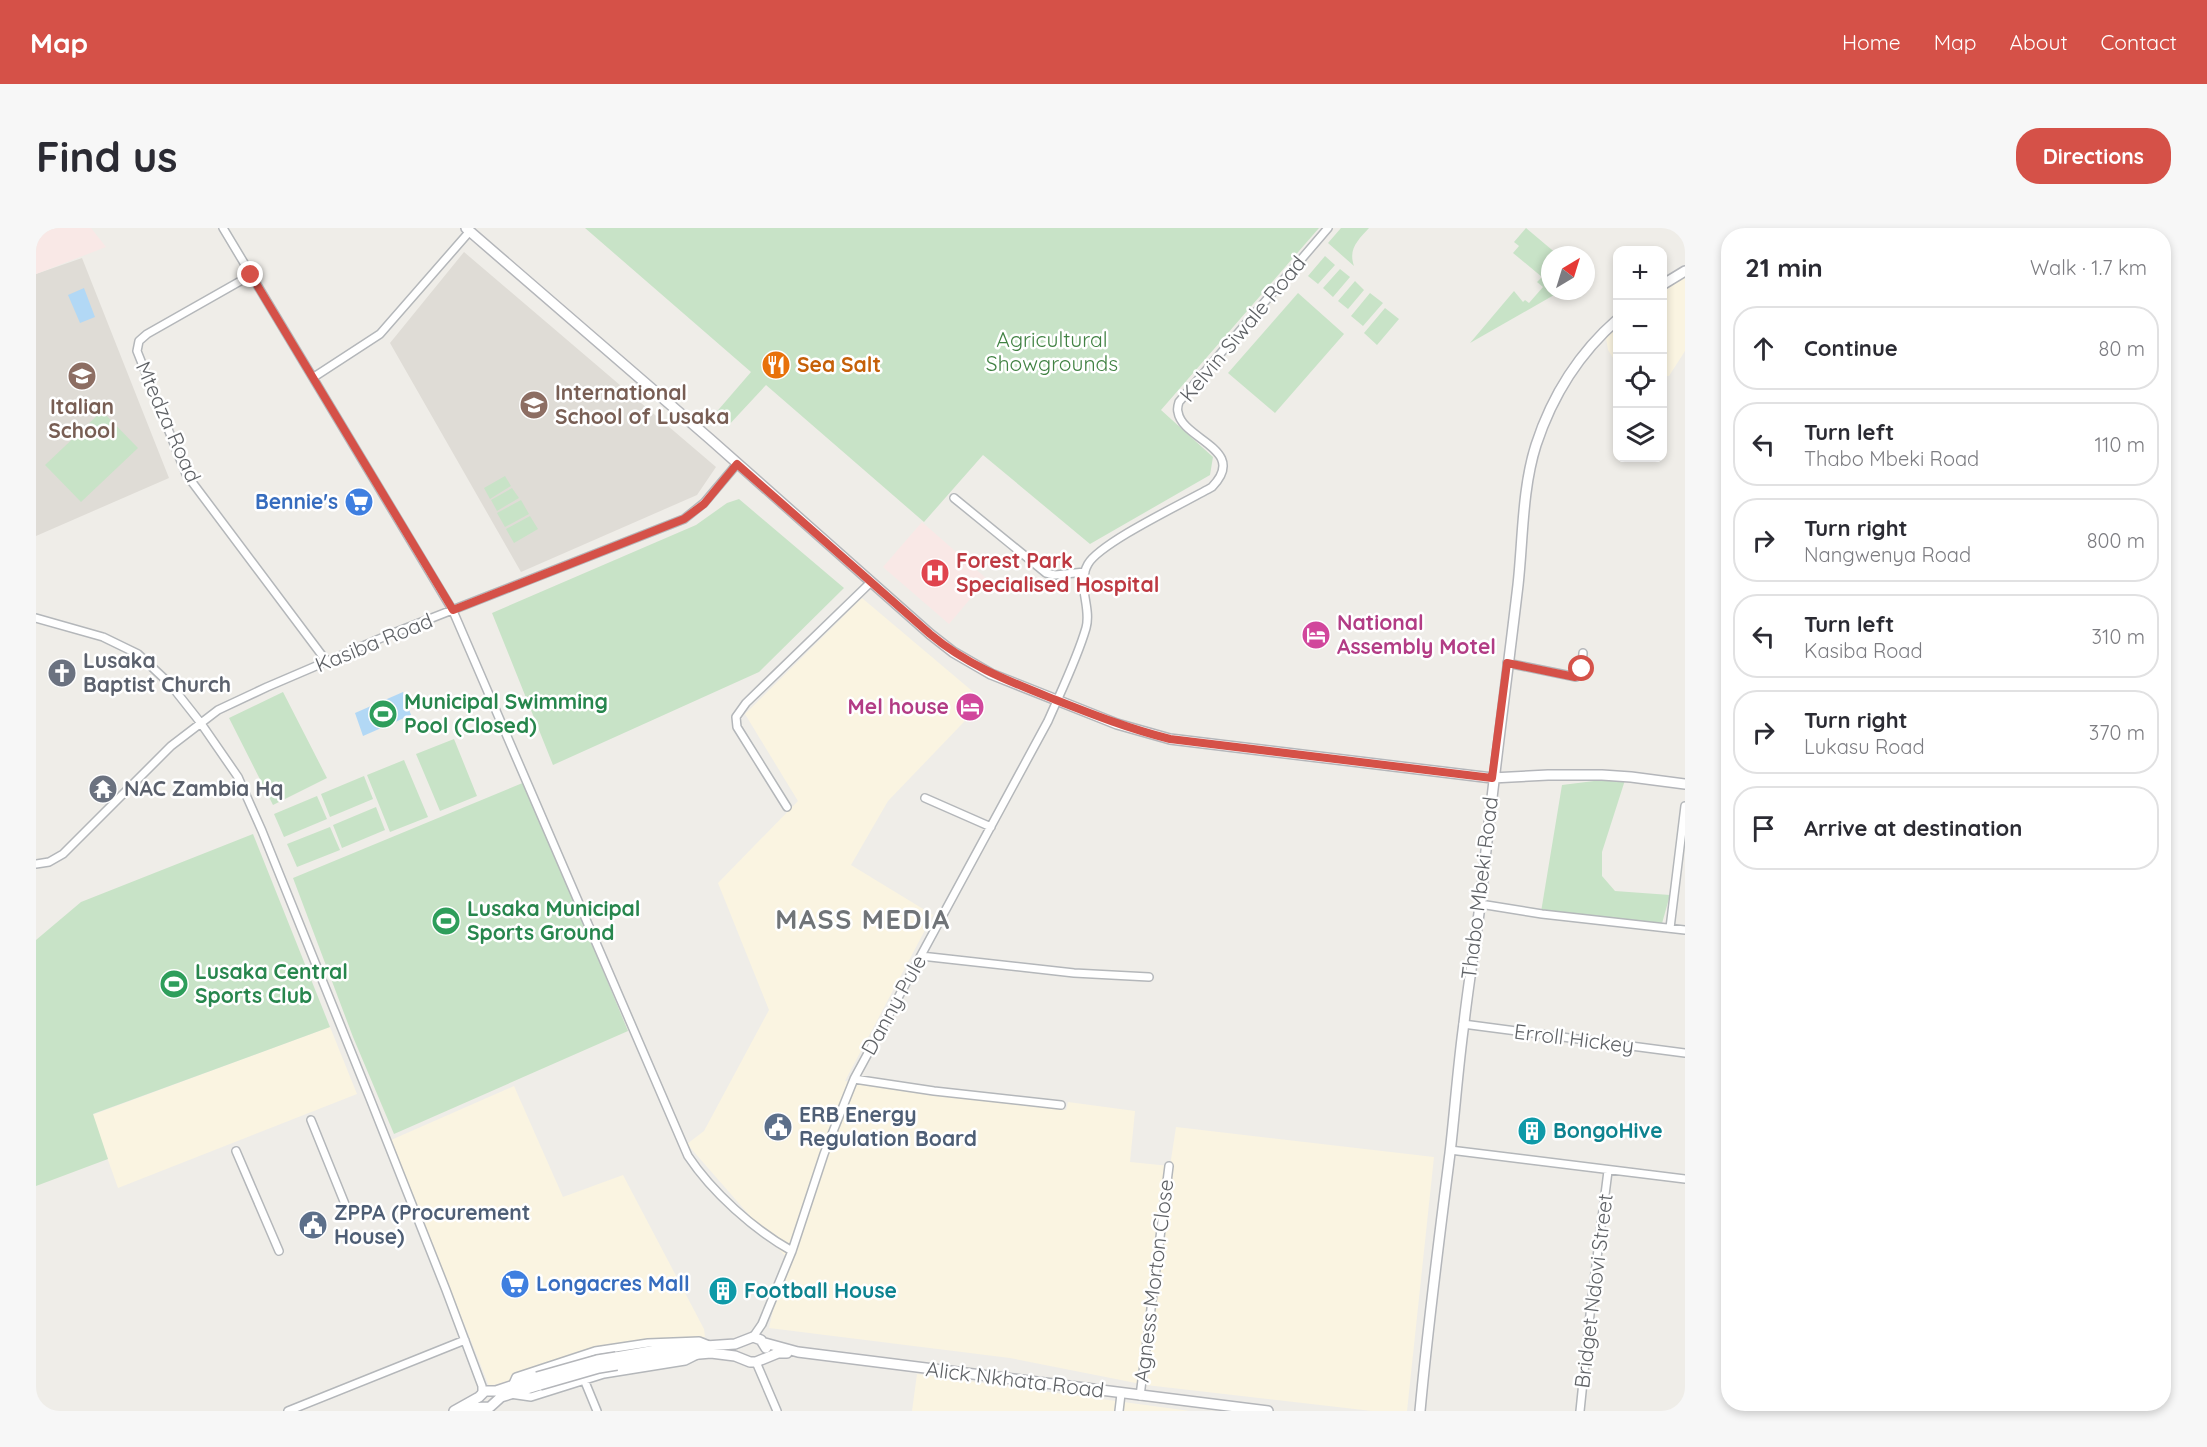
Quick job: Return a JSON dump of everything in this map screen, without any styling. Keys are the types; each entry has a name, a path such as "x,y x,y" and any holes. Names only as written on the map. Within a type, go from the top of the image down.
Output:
{"main road":[{"path":"468,230 930,634 971,664 1117,724 1170,739 1492,778 1602,775 1685,784"},
{"path":"1667,282 1685,271"},
{"name":"Thabo Mbeki Road","path":"1420,1411 1427,1330 1480,904 1492,778 1529,477 1535,447 1547,416 1573,368 1613,323"},
{"path":"744,1358 742,1347 750,1338"},
{"path":"457,1410 597,1360 616,1361 711,1353 744,1358 750,1362 760,1360 766,1350 764,1342 750,1338 735,1344 713,1347 662,1349 616,1361"},
{"name":"Alick Nkhata Road","path":"764,1342 798,1352 1268,1411"},
{"name":"Alick Nkhata Road","path":"760,1360 778,1353 798,1352"}],"street":[{"path":"224,228 453,610 688,1156 702,1178 777,1242 792,1251"},
{"name":"Kelvin Siwale Road","path":"1085,572 1094,557 1108,546 1212,487 1219,480 1222,474 1221,459 1217,452 1183,422 1178,413 1179,402 1328,228"},
{"path":"315,377 380,333 468,230"},
{"name":"Mtedza Road","path":"251,275 147,334 139,341 137,351 186,474 327,662"},
{"name":"Kasiba Road","path":"36,864 49,862 63,854 171,746 218,710 386,636 684,519 704,504 737,464"},
{"path":"954,498 1046,573 1055,575 1085,572 1083,582 1087,614 1086,629 1057,700"},
{"path":"787,807 737,727 736,717 746,703 871,582"},
{"path":"36,618 104,637 138,654 170,684 238,777 262,831 488,1400"},
{"path":"1507,663 1575,677 1582,669 1583,653"},
{"name":"Danny Pule","path":"750,1338 762,1324 792,1251 824,1154 854,1079 1048,721 1057,700"},
{"path":"925,798 990,827"},
{"path":"1670,928 1685,806"},
{"path":"1480,904 1542,914 1685,930"},
{"path":"921,956 1074,973 1149,977"},
{"name":"Erroll Hickey","path":"1464,1024 1685,1053"},
{"path":"854,1079 934,1091 1061,1105"},
{"path":"311,1120 347,1209"},
{"path":"1450,1150 1685,1179"},
{"path":"236,1151 279,1251"},
{"name":"Agness Morton Close","path":"1140,1396 1168,1166"},
{"name":"Bridget Ndovi Street","path":"1580,1411 1608,1171"},
{"name":"Danny Pule","path":"762,1324 764,1342"},
{"path":"288,1411 465,1340"},
{"path":"699,1354 685,1361 604,1374 531,1397 511,1390 516,1377 595,1350 648,1343 699,1341 713,1347"},
{"path":"576,1356 597,1411"},
{"path":"760,1360 777,1411"},
{"path":"1119,1411 1121,1394"}],"shaded area":[{"path":"36,228 91,228 106,247 36,274"},
{"name":"International School of Lusaka","path":"464,252 716,467 697,495 521,572 390,343"},
{"name":"Italian School","path":"82,258 169,478 36,536 36,274"},
{"path":"1685,277 1685,351 1669,376 1667,376 1667,288"},
{"path":"1613,331 1613,358 1608,350 1606,338"},
{"name":"Forest Park Specialised Hospital","path":"922,522 987,579 949,624 883,567"},
{"path":"862,598 984,701 888,801 851,865 933,915 845,1081 1066,1110 1068,1102 1135,1111 1130,1162 1170,1166 1176,1127 1434,1157 1407,1411 1372,1411 1146,1385 1010,1358 769,1328 785,1256 687,1144 704,1131 769,1010 718,883 798,801 745,714"},
{"path":"330,1027 357,1094 118,1188 92,1115"},
{"path":"514,1086 563,1197 623,1175 704,1329 705,1337 641,1349 489,1386 391,1140"},
{"path":"917,1374 1190,1411 912,1411"}],"green space":[{"name":"Agricultural Showgrounds","path":"585,228 1319,228 1161,410 1213,457 1210,475 1090,544 983,455 924,522 766,385 727,427 713,416 751,372"},
{"path":"1341,228 1369,228 1353,250 1354,266 1328,243"},
{"path":"1526,228 1547,246 1541,246 1541,276 1513,253 1519,246 1514,242"},
{"path":"1325,256 1335,265 1318,284 1308,276"},
{"path":"1340,269 1350,277 1333,297 1323,288"},
{"path":"1355,281 1364,290 1348,309 1338,301"},
{"path":"1541,289 1541,300 1545,300 1470,343 1514,291 1523,302 1525,300 1529,303"},
{"path":"1298,293 1344,334 1275,413 1228,373"},
{"path":"1370,293 1383,303 1363,326 1351,316"},
{"path":"1385,308 1399,319 1377,345 1364,333"},
{"path":"102,411 138,448 81,502 45,465"},
{"path":"505,476 511,486 490,499 484,488"},
{"path":"512,488 519,498 497,511 491,500"},
{"path":"739,499 844,588 759,672 553,765 492,613 696,525 727,503"},
{"path":"521,500 529,514 505,527 497,513"},
{"path":"530,516 538,529 514,543 506,529"},
{"path":"283,692 327,778 273,805 229,718"},
{"path":"454,739 477,796 440,811 416,754"},
{"path":"404,760 428,817 390,832 367,775"},
{"path":"364,776 373,799 330,817 321,794"},
{"path":"1626,777 1602,852 1602,876 1615,891 1670,895 1661,927 1541,912 1562,785"},
{"name":"Lusaka Municipal Sports Ground","path":"525,782 628,1031 394,1134 353,1037 293,878"},
{"path":"317,796 327,819 284,837 274,814"},
{"path":"376,807 385,830 342,848 333,825"},
{"path":"330,827 340,850 297,867 287,844"},
{"name":"Lusaka Central Sports Club","path":"253,834 330,1027 93,1114 108,1159 36,1186 36,940 81,902"}],"water":[{"path":"84,288 95,317 80,323 68,295"},
{"name":"Municipal Swimming Pool (Closed)","path":"403,692 411,715 363,736 355,713"}],"place":[{"name":"Sea Salt","path":"776,365"},
{"name":"Italian School","path":"82,376"},
{"name":"International School of Lusaka","path":"534,405"},
{"name":"Bennie's","path":"359,502"},
{"name":"Forest Park Specialised Hospital","path":"935,573"},
{"name":"National Assembly Motel","path":"1316,635"},
{"name":"Lusaka Baptist Church","path":"62,673"},
{"name":"Mel house","path":"970,707"},
{"name":"Municipal Swimming Pool (Closed)","path":"383,714"},
{"name":"NAC Zambia Hq","path":"103,789"},
{"name":"Lusaka Municipal Sports Ground","path":"446,921"},
{"name":"Lusaka Central Sports Club","path":"174,984"},
{"name":"ERB Energy Regulation Board","path":"778,1127"},
{"name":"BongoHive","path":"1532,1131"},
{"name":"ZPPA (Procurement House)","path":"313,1225"},
{"name":"Longacres Mall","path":"515,1284"},
{"name":"Football House","path":"723,1291"}],"district":[{"name":"MASS MEDIA","path":"863,920"}],"route":[{"path":"251,275 315,377 453,610 684,519 704,504 737,464 941,644 971,664 1117,724 1170,739 1492,778 1507,663 1575,677 1582,669"}]}
